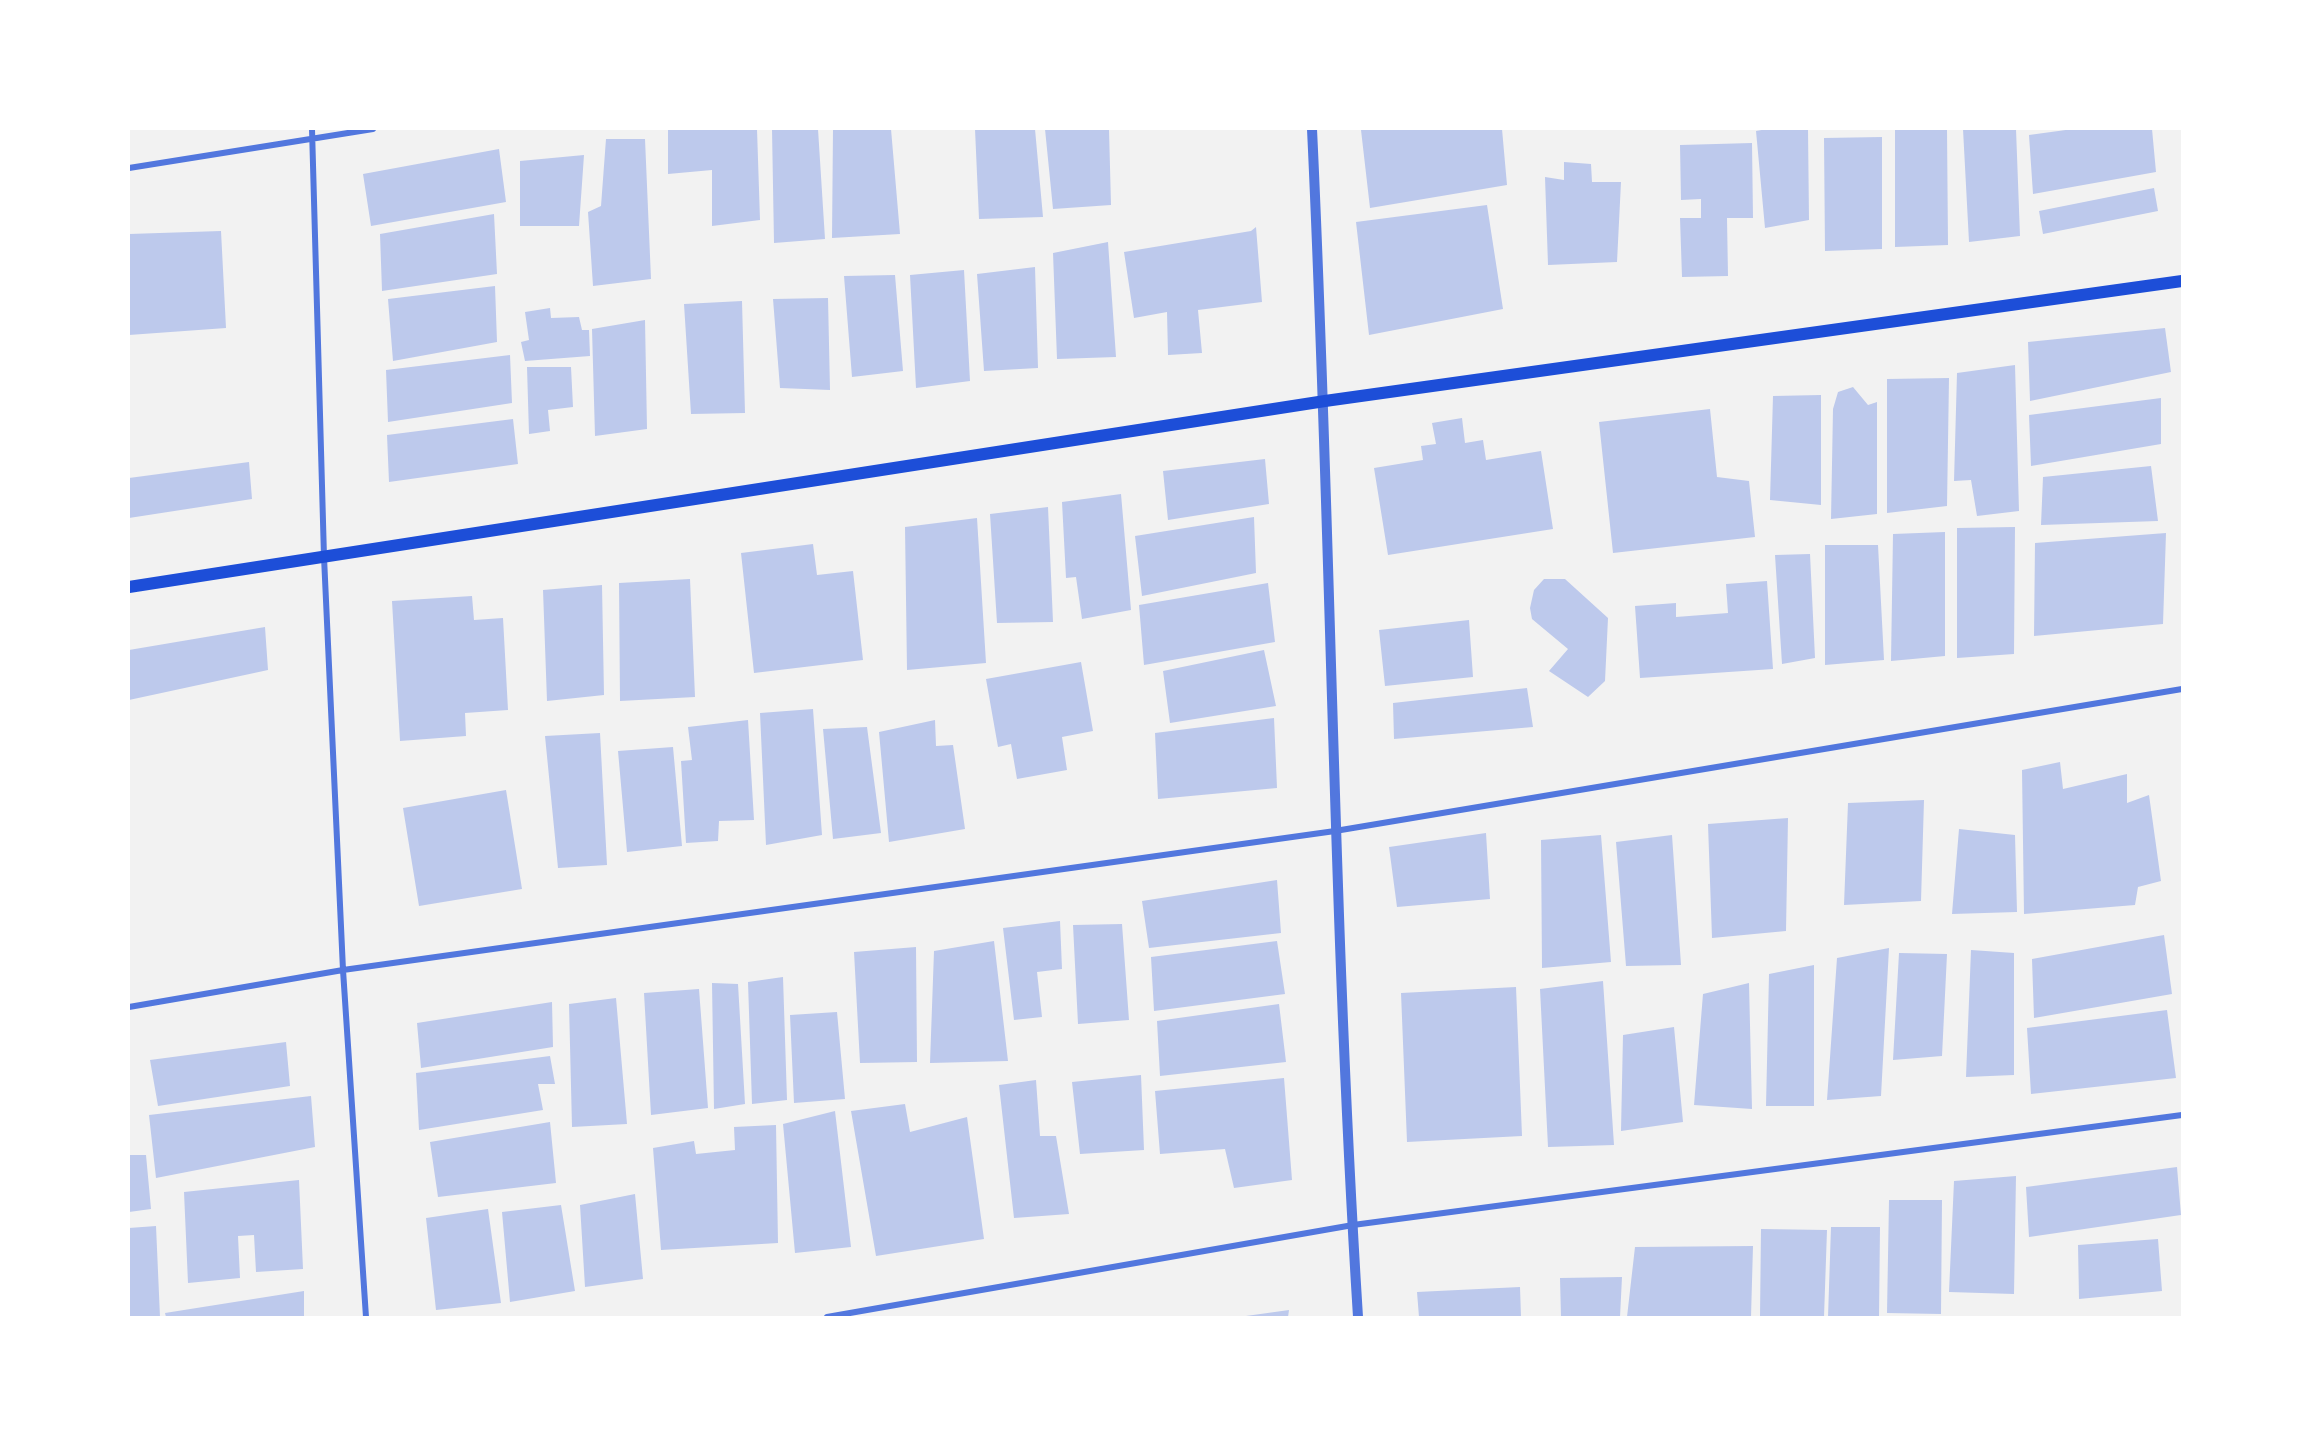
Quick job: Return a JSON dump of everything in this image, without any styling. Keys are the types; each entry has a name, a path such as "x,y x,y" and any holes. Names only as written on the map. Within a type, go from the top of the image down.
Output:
{"main road":[{"path":"129,587 1325,401 2182,281"}],"street":[{"path":"312,129 324,557 343,970 366,1317"},
{"path":"129,168 373,129"},
{"path":"1312,129 1325,401 1335,831 1358,1317"},
{"path":"129,1007 343,970 1335,831 2182,689"},
{"path":"827,1317 1353,1225 2182,1115"}],"building":[{"path":"668,129 757,129 760,220 712,226 712,170 668,174"},
{"path":"772,129 818,129 825,239 774,243"},
{"path":"833,129 891,129 900,234 832,238"},
{"path":"975,129 1035,129 1043,217 979,219"},
{"path":"1045,129 1109,129 1111,205 1053,209"},
{"path":"1502,129 1507,185 1370,208 1361,130"},
{"path":"1808,129 1809,220 1765,228 1756,131"},
{"path":"1895,129 1947,129 1948,245 1895,247"},
{"path":"1963,129 2016,129 2020,236 1969,242"},
{"path":"2073,129 2152,129 2156,172 2033,194 2029,135"},
{"path":"1882,137 1882,249 1825,251 1824,138"},
{"path":"606,139 645,139 651,279 593,286 588,212 601,206"},
{"path":"1752,143 1753,218 1727,218 1728,276 1682,277 1680,218 1701,218 1701,199 1681,200 1680,145"},
{"path":"499,149 506,202 371,226 363,174"},
{"path":"584,155 579,226 520,226 520,161"},
{"path":"1564,162 1591,164 1592,182 1621,182 1617,262 1548,265 1545,177 1564,180"},
{"path":"2154,188 2158,211 2043,234 2039,211"},
{"path":"1487,205 1503,309 1369,335 1356,222"},
{"path":"494,214 497,274 382,291 380,234"},
{"path":"1256,227 1262,302 1198,310 1202,353 1168,355 1167,312 1134,318 1124,252 1251,231"},
{"path":"221,231 226,328 129,335 129,234"},
{"path":"1108,242 1116,357 1057,359 1053,253"},
{"path":"1035,267 1038,368 984,371 977,274"},
{"path":"964,270 970,381 916,388 910,275"},
{"path":"895,275 903,371 852,377 844,276"},
{"path":"495,286 497,342 393,361 388,299"},
{"path":"828,298 830,390 780,388 773,299"},
{"path":"742,301 745,413 691,414 684,304"},
{"path":"550,308 551,318 579,317 582,330 589,330 590,356 525,361 521,342 529,340 525,312"},
{"path":"645,320 647,429 595,436 592,329"},
{"path":"2165,328 2171,372 2030,401 2028,342"},
{"path":"510,355 512,403 388,422 386,370"},
{"path":"2015,365 2019,511 1977,516 1971,480 1954,481 1957,373"},
{"path":"527,367 571,367 573,407 548,410 550,431 529,434"},
{"path":"1949,378 1947,506 1887,513 1887,379"},
{"path":"1853,387 1868,405 1877,402 1877,514 1831,519 1833,409 1838,392"},
{"path":"1821,395 1821,505 1770,500 1773,396"},
{"path":"2161,398 2161,444 2031,466 2029,415"},
{"path":"1710,409 1717,477 1749,481 1755,537 1613,553 1599,422"},
{"path":"1462,418 1465,443 1483,440 1486,460 1541,451 1553,529 1388,555 1374,468 1423,460 1421,446 1436,444 1432,423"},
{"path":"513,419 518,464 389,482 387,435"},
{"path":"1265,459 1269,504 1168,520 1163,471"},
{"path":"249,462 252,499 129,518 129,478"},
{"path":"2151,466 2158,521 2041,525 2043,477"},
{"path":"1121,494 1131,610 1082,619 1076,577 1066,578 1062,502"},
{"path":"1048,507 1053,622 997,623 990,514"},
{"path":"1254,517 1256,573 1142,596 1135,536"},
{"path":"977,518 986,663 907,670 905,527"},
{"path":"2015,527 2014,654 1957,658 1957,528"},
{"path":"1945,532 1945,656 1891,661 1893,534"},
{"path":"2166,533 2163,624 2034,636 2035,543"},
{"path":"813,544 817,575 853,571 863,660 754,673 741,553"},
{"path":"1825,545 1878,545 1884,660 1825,665"},
{"path":"1810,554 1815,658 1782,664 1775,555"},
{"path":"690,579 695,697 620,701 619,583"},
{"path":"1544,579 1565,579 1608,618 1605,681 1588,697 1549,671 1568,649 1532,619 1530,608 1534,590"},
{"path":"1767,581 1773,669 1640,678 1635,606 1676,603 1676,617 1728,613 1726,584"},
{"path":"1268,583 1275,642 1144,665 1139,605"},
{"path":"602,585 604,695 547,701 543,590"},
{"path":"472,596 474,620 503,618 508,710 465,713 466,736 400,741 392,601"},
{"path":"1469,620 1473,677 1385,686 1379,630"},
{"path":"265,627 268,670 129,700 129,650"},
{"path":"1264,650 1276,706 1170,723 1163,671"},
{"path":"1081,662 1093,731 1062,737 1067,770 1017,779 1011,744 998,747 986,679"},
{"path":"1527,688 1533,727 1394,739 1393,703"},
{"path":"813,709 822,835 766,845 760,713"},
{"path":"1274,718 1277,788 1158,799 1155,733"},
{"path":"748,720 754,820 719,821 718,841 686,843 681,761 692,760 688,727"},
{"path":"935,720 936,746 953,745 965,829 889,842 879,732"},
{"path":"867,727 881,833 833,839 823,729"},
{"path":"600,733 607,865 558,868 545,736"},
{"path":"673,747 682,846 627,852 618,751"},
{"path":"2060,762 2063,789 2127,774 2127,803 2149,795 2161,881 2138,887 2135,905 2024,914 2022,770"},
{"path":"506,790 522,889 419,906 403,808"},
{"path":"1924,800 1921,901 1844,905 1848,803"},
{"path":"1788,818 1786,931 1712,938 1708,824"},
{"path":"1959,829 2015,835 2017,912 1952,914"},
{"path":"1486,833 1490,899 1397,907 1389,847"},
{"path":"1601,835 1611,962 1542,968 1541,840"},
{"path":"1672,835 1681,965 1626,966 1616,842"},
{"path":"1277,880 1281,933 1149,948 1142,901"},
{"path":"1060,921 1062,969 1037,972 1042,1017 1014,1020 1003,928"},
{"path":"1122,924 1129,1020 1078,1024 1073,925"},
{"path":"2164,935 2172,994 2034,1018 2032,959"},
{"path":"994,941 1008,1061 930,1063 934,951"},
{"path":"1277,941 1285,994 1154,1011 1151,957"},
{"path":"916,947 917,1062 860,1063 854,952"},
{"path":"1889,948 1881,1096 1827,1100 1837,958"},
{"path":"1971,950 2014,953 2014,1075 1966,1077"},
{"path":"1899,953 1947,954 1942,1056 1893,1060"},
{"path":"1814,965 1814,1106 1766,1106 1769,974"},
{"path":"783,977 787,1100 752,1104 748,982"},
{"path":"1603,981 1614,1145 1548,1147 1540,989"},
{"path":"712,983 738,984 745,1104 714,1109"},
{"path":"1749,983 1752,1109 1694,1105 1703,994"},
{"path":"1516,987 1522,1136 1407,1142 1401,993"},
{"path":"699,989 708,1108 651,1115 644,993"},
{"path":"616,998 627,1124 572,1127 569,1004"},
{"path":"552,1002 553,1047 421,1068 417,1023"},
{"path":"1279,1004 1286,1062 1160,1076 1157,1021"},
{"path":"2167,1010 2176,1078 2031,1094 2027,1028"},
{"path":"837,1012 845,1099 794,1103 790,1015"},
{"path":"1674,1027 1683,1122 1621,1131 1623,1035"},
{"path":"286,1042 290,1086 158,1106 150,1060"},
{"path":"550,1056 555,1084 538,1084 543,1110 419,1130 416,1073"},
{"path":"1141,1075 1144,1150 1080,1154 1072,1082"},
{"path":"1284,1078 1292,1180 1234,1188 1225,1149 1160,1154 1155,1091"},
{"path":"1036,1080 1040,1136 1056,1136 1069,1214 1014,1218 999,1085"},
{"path":"311,1096 315,1147 156,1178 149,1115"},
{"path":"905,1104 910,1132 967,1117 984,1239 876,1256 851,1111"},
{"path":"835,1111 851,1247 795,1253 783,1124"},
{"path":"550,1122 556,1183 438,1197 430,1142"},
{"path":"776,1125 778,1243 661,1250 653,1148 694,1141 696,1154 735,1150 734,1127"},
{"path":"129,1155 146,1155 151,1209 129,1212"},
{"path":"2177,1167 2181,1215 2029,1237 2026,1187"},
{"path":"2016,1176 2014,1294 1949,1292 1954,1181"},
{"path":"299,1180 303,1269 256,1272 254,1235 238,1236 240,1278 188,1283 184,1192"},
{"path":"635,1194 643,1279 585,1287 580,1205"},
{"path":"1889,1200 1942,1200 1941,1314 1887,1313"},
{"path":"561,1205 575,1291 510,1302 502,1212"},
{"path":"488,1209 501,1303 436,1310 426,1218"},
{"path":"156,1226 160,1317 129,1317 129,1228"},
{"path":"1831,1227 1880,1227 1879,1317 1828,1317"},
{"path":"1761,1229 1827,1230 1824,1317 1760,1317"},
{"path":"2158,1239 2162,1291 2079,1299 2078,1245"},
{"path":"1753,1246 1751,1317 1627,1317 1635,1247"},
{"path":"1622,1277 1620,1317 1561,1317 1560,1278"},
{"path":"1520,1287 1521,1317 1419,1317 1417,1292"},
{"path":"304,1291 304,1317 166,1317 165,1313"},
{"path":"1289,1310 1288,1317 1246,1317 1246,1316"}]}
